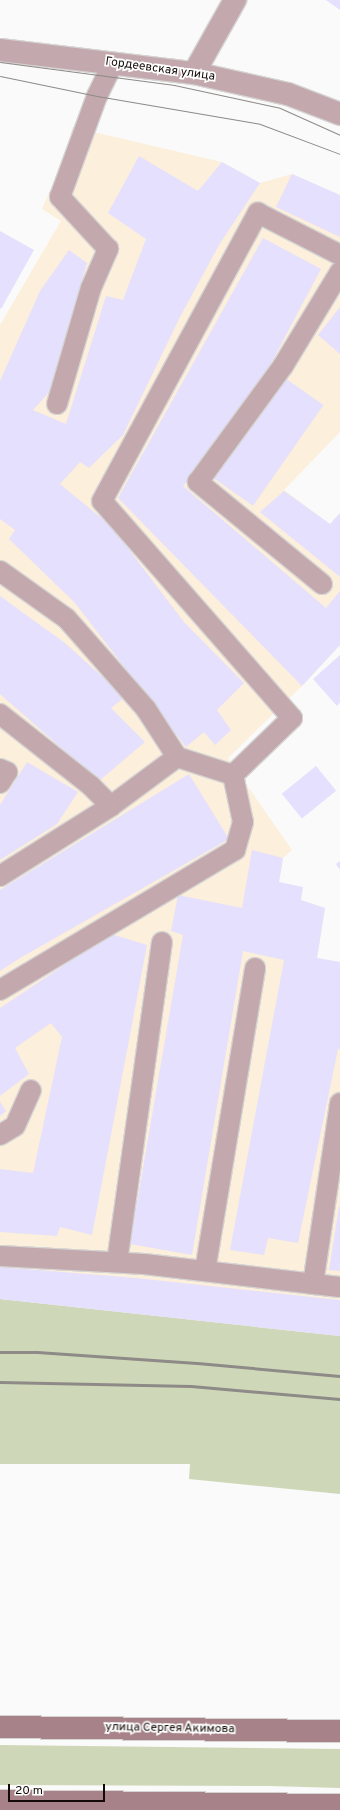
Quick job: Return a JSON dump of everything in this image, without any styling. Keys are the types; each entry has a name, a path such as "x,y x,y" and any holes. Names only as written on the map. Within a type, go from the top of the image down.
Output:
{"main road":[{"name":"улица Сергея Акимова","path":"0,1727 340,1731"},
{"path":"0,1801 340,1805"}],"street":[{"path":"194,73 235,0"},
{"name":"Гордеевская улица","path":"0,50 194,73 288,94 340,114"}],"lane":[{"path":"57,404 91,288 108,249 60,197 97,96 113,63"},
{"path":"233,774 292,718 102,501 258,213 340,255"},
{"path":"322,584 198,482 283,366 340,272"},
{"path":"0,571 67,619 146,709 177,757 233,774"},
{"path":"0,714 90,785 111,806"},
{"path":"0,876 111,806 177,757"},
{"path":"0,769 7,772 0,782"},
{"path":"0,990 235,850 243,822 233,774"},
{"path":"117,1262 162,942"},
{"path":"205,1271 255,968"},
{"path":"0,1135 15,1126 31,1090"},
{"path":"313,1284 334,1187 340,1103"},
{"path":"0,1256 117,1262 340,1287"}],"shaded area":[{"path":"72,127 222,162 260,183 292,174 340,195 340,432 284,490 330,524 340,513 340,645 302,686 228,758 292,850 283,858 279,882 301,900 325,908 317,958 340,962 340,1336 0,1299 0,325 61,221 42,209 70,145"}],"green space":[{"path":"0,1299 340,1336 340,1494 189,1479 190,1464 0,1464"},
{"path":"0,1745 340,1749 340,1788 269,1786 0,1785"}],"building":[{"path":"326,0 340,0 340,10"},
{"path":"139,156 198,191 222,162 260,183 219,245 180,317 123,435 89,468 80,462 60,484 111,526 184,622 244,683 217,710 231,730 215,745 204,732 186,747 75,603 9,539 15,530 0,519 0,381 40,291 69,250 87,263 52,389 33,410 66,424 106,296 123,300 146,239 108,213"},
{"path":"292,174 340,195 340,237 276,207"},
{"path":"0,231 34,250 1,309 0,308"},
{"path":"263,238 321,269 258,388 183,486 326,608 340,591 340,645 302,686 118,498"},
{"path":"340,307 340,354 318,335"},
{"path":"285,378 324,405 253,506 214,479"},
{"path":"284,491 330,524 340,513 340,577 260,512"},
{"path":"0,596 65,643 125,697 111,708 145,742 99,781 0,694"},
{"path":"340,655 340,702 337,706 313,679"},
{"path":"27,762 78,792 57,824 0,860 0,805"},
{"path":"316,766 336,791 302,819 282,794"},
{"path":"189,774 229,839 20,958 0,971 0,890"},
{"path":"252,850 283,858 279,882 303,887 301,900 325,908 317,958 340,962 340,1049 338,1049 298,1243 268,1238 264,1255 230,1250 284,960 243,951 192,1255 130,1244 183,935 171,931 178,895 242,908"},
{"path":"340,861 340,870 336,864"},
{"path":"111,934 147,945 92,1235 60,1227 57,1236 0,1232 0,1169 33,1173 62,1037 51,1023 15,1048 29,1074 0,1096 0,1008"},
{"path":"0,1102 6,1111 0,1116"},
{"path":"340,1207 340,1271 329,1270"},
{"path":"0,1267 136,1278 340,1300 340,1336 0,1299"}],"tram line":[{"path":"0,62 174,85 280,108 340,135"},
{"path":"0,76 97,96 260,124 340,154"}],"railway":[{"path":"0,1352 37,1352 197,1363 340,1376"},
{"path":"0,1382 191,1386 340,1399"}]}
